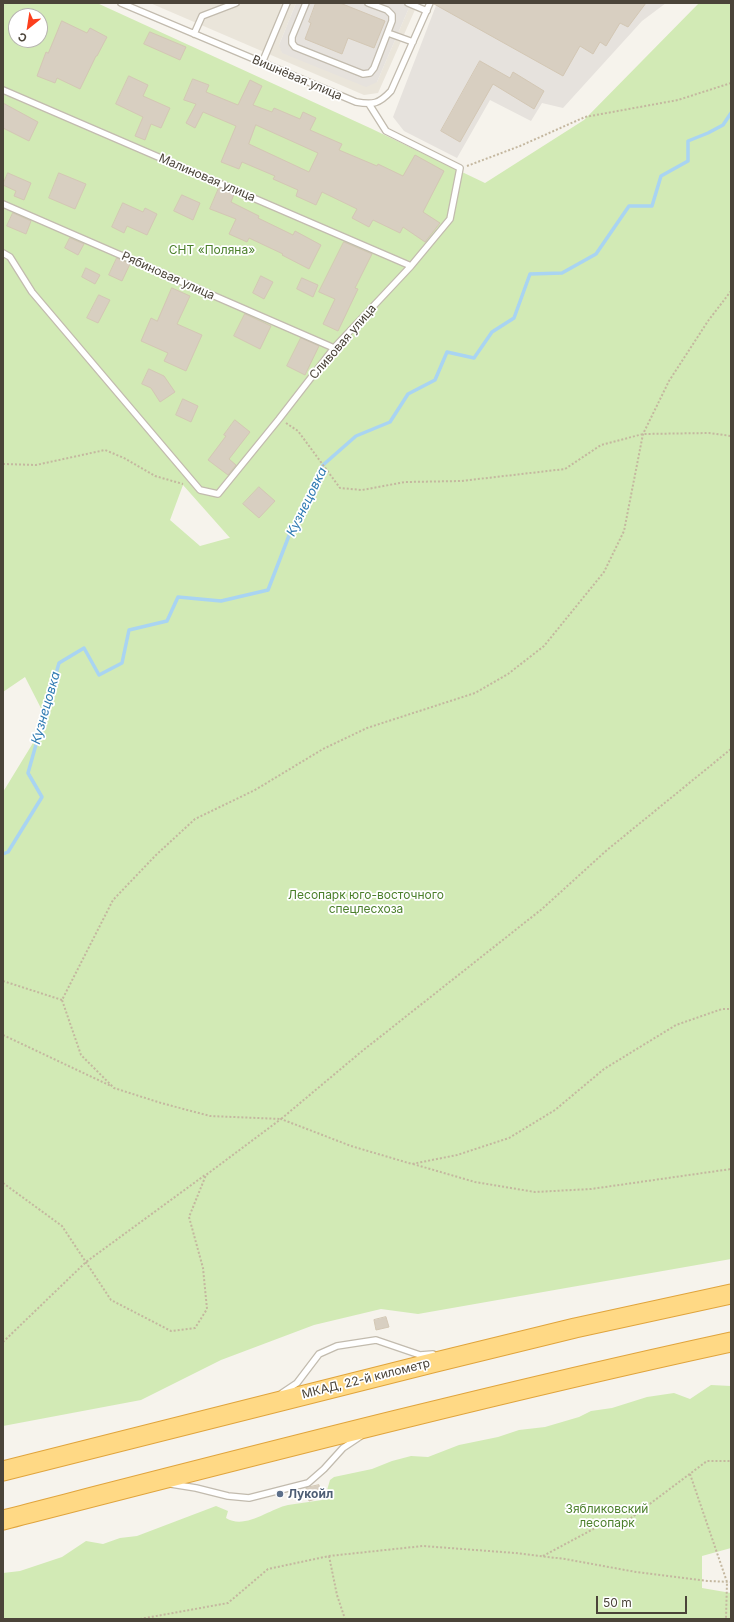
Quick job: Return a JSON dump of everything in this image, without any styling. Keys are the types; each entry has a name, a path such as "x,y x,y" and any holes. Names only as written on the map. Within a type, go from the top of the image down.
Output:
{"highway":[{"name":"МКАД, 22-й километр","path":"3,1471 468,1354 575,1328 731,1294"},
{"path":"3,1520 377,1425 586,1374 731,1342"}],"lane":[{"name":"Вишнёвая улица","path":"121,3 356,102 369,104"},
{"path":"194,34 202,16 236,3"},
{"path":"262,63 287,3"},
{"path":"306,3 292,38 292,43 295,47 363,74 370,73 374,68 392,21 392,15 386,10 368,3"},
{"path":"408,3 427,10"},
{"path":"430,3 390,91 382,100 369,104 386,131 460,168"},
{"path":"388,32 413,42"},
{"name":"Малиновая улица","path":"3,90 411,266"},
{"name":"Сливовая улица","path":"200,490 218,494 280,419 334,348 411,266 450,219 460,168"},
{"name":"Рябиновая улица","path":"3,204 334,348"},
{"path":"3,253 10,257 32,292 200,490"},
{"path":"265,1404 297,1383 319,1354 337,1346 376,1340 420,1355 436,1354"},
{"path":"444,1354 468,1354"},
{"path":"154,1481 196,1488 228,1496 249,1498 308,1483 324,1469 343,1448 377,1425"}],"path":[{"path":"460,168 520,146 585,117 678,100 731,83"},
{"path":"114,1088 81,1055 62,1000 114,900 156,855 195,819 255,790 322,749 367,728 475,692 508,674 544,646 604,572 624,531 643,434 669,381 708,321 731,291"},
{"path":"280,419 298,431 340,488 362,490 406,482 460,481 565,469 601,445 643,434 709,433 731,436"},
{"path":"3,464 36,465 105,450 124,458 155,476 200,490"},
{"path":"3,1342 86,1262 280,1119 361,1052 542,909 607,850 731,749"},
{"path":"3,981 62,1000"},
{"path":"412,1164 457,1155 509,1138 555,1110 604,1069 676,1025 722,1009 731,1009"},
{"path":"3,1035 114,1088 161,1103 210,1116 280,1119 351,1146 474,1182 535,1192 591,1189 731,1169"},
{"path":"3,1183 62,1226 111,1300 171,1331 195,1328 207,1309 203,1268 189,1217 206,1174"},
{"path":"542,1556 599,1526 631,1518 707,1461 731,1461"},
{"path":"690,1474 727,1582 726,1619"},
{"path":"140,1619 228,1604 268,1569 329,1556 423,1546 542,1556 636,1572 706,1581 731,1582"},
{"path":"329,1556 337,1595 345,1619"}],"shaded area":[{"path":"150,3 296,3 279,45 377,82 411,3 418,3 378,93 364,95"},
{"path":"296,3 411,3 377,82 366,87 282,53 279,45"},
{"path":"437,3 666,3 642,21 563,108 542,103 531,121 490,100 457,158 404,131 393,117"}],"green space":[{"name":"Лесопарк юго-восточного спецлесхоза","path":"3,3 97,3 370,128 485,183 584,120 699,3 731,3 731,1259 418,1314 381,1309 314,1325 221,1360 141,1400 3,1426 3,792 47,720 25,677 3,692","holes":["183,485 230,538 200,546 170,520"]},
{"name":"Зябликовский лесопарк","path":"711,1385 731,1386 731,1548 702,1556 702,1588 731,1593 731,1619 3,1619 3,1573 20,1571 62,1557 86,1541 103,1544 120,1538 137,1536 216,1506 228,1511 226,1518 241,1522 257,1518 288,1505 322,1500 325,1497 330,1480 334,1477 372,1469 392,1461 411,1456 428,1457 459,1445 498,1437 519,1430 545,1427 579,1417 591,1411 612,1408 647,1397 674,1393 690,1399"}],"building":[{"path":"316,3 340,3 385,21 374,48 348,38 342,54 305,39"},
{"path":"434,3 646,3 628,27 620,23 606,46 600,42 593,54 580,46 563,76"},
{"path":"62,21 87,33 90,28 107,37 80,89 57,78 55,83 37,76 46,52 48,53"},
{"path":"150,32 186,47 180,60 144,44"},
{"path":"480,61 510,78 513,72 544,91 534,109 493,84 460,142 441,131"},
{"path":"129,76 148,85 143,96 170,108 161,128 151,124 145,140 135,136 143,117 116,104"},
{"path":"193,79 209,85 206,92 238,105 250,80 262,86 253,105 272,112 274,108 300,119 303,112 316,118 310,130 342,144 339,150 377,166 378,164 403,176 415,155 444,171 423,212 440,223 425,242 403,227 400,233 373,220 369,227 352,218 357,209 322,192 316,205 296,196 298,190 273,179 275,176 242,162 239,169 221,162 236,126 203,112 195,128 186,123 196,104 184,100","holes":["256,125 318,153 309,172 249,144"]},
{"path":"3,103 38,122 29,141 3,128"},
{"path":"8,173 31,183 24,200 14,196 16,191 3,185"},
{"path":"59,173 86,184 75,209 49,198"},
{"path":"219,188 234,194 231,202 259,216 258,218 293,235 295,231 321,245 309,269 282,255 283,254 249,238 247,242 229,234 236,219 210,209"},
{"path":"182,195 200,203 193,220 174,211"},
{"path":"123,203 143,212 145,208 157,214 147,235 127,226 124,233 112,227"},
{"path":"13,213 31,221 26,234 7,226"},
{"path":"70,238 84,244 78,255 65,248"},
{"path":"344,242 372,254 355,288 358,289 338,331 323,324 335,299 319,292"},
{"path":"117,258 130,264 122,281 109,275"},
{"path":"86,268 100,275 95,284 82,277"},
{"path":"261,276 273,282 264,299 253,293"},
{"path":"302,278 318,285 313,297 297,289"},
{"path":"172,288 190,296 177,324 202,335 186,371 164,361 168,353 141,341 151,318 157,321"},
{"path":"99,295 110,300 98,323 87,318"},
{"path":"245,314 271,326 260,349 234,336"},
{"path":"301,338 319,346 305,375 287,366"},
{"path":"149,369 164,376 175,392 160,402 151,388 142,384"},
{"path":"183,399 198,406 191,422 176,415"},
{"path":"235,420 250,432 229,459 236,465 228,475 208,460 226,436 224,435"},
{"path":"259,487 275,501 259,518 243,504"},
{"path":"386,1317 389,1327 376,1330 374,1320"},
{"path":"319,1485 322,1497 309,1501 306,1488"}],"waterway":[{"name":"Кузнецовка","path":"3,854 8,852 42,797 28,773 59,663 84,648 99,675 122,663 129,630 167,621 178,597 221,601 268,590 290,533 323,465 356,436 390,422 408,394 435,380 447,352 474,358 492,332 514,318 530,274 562,273 596,254 629,206 652,206 661,176 688,161 688,141 723,125 731,113"}],"place":[{"name":"Лукойл","path":"280,1494"}],"park label":[{"name":"СНТ «Поляна»","path":"212,250"}]}
